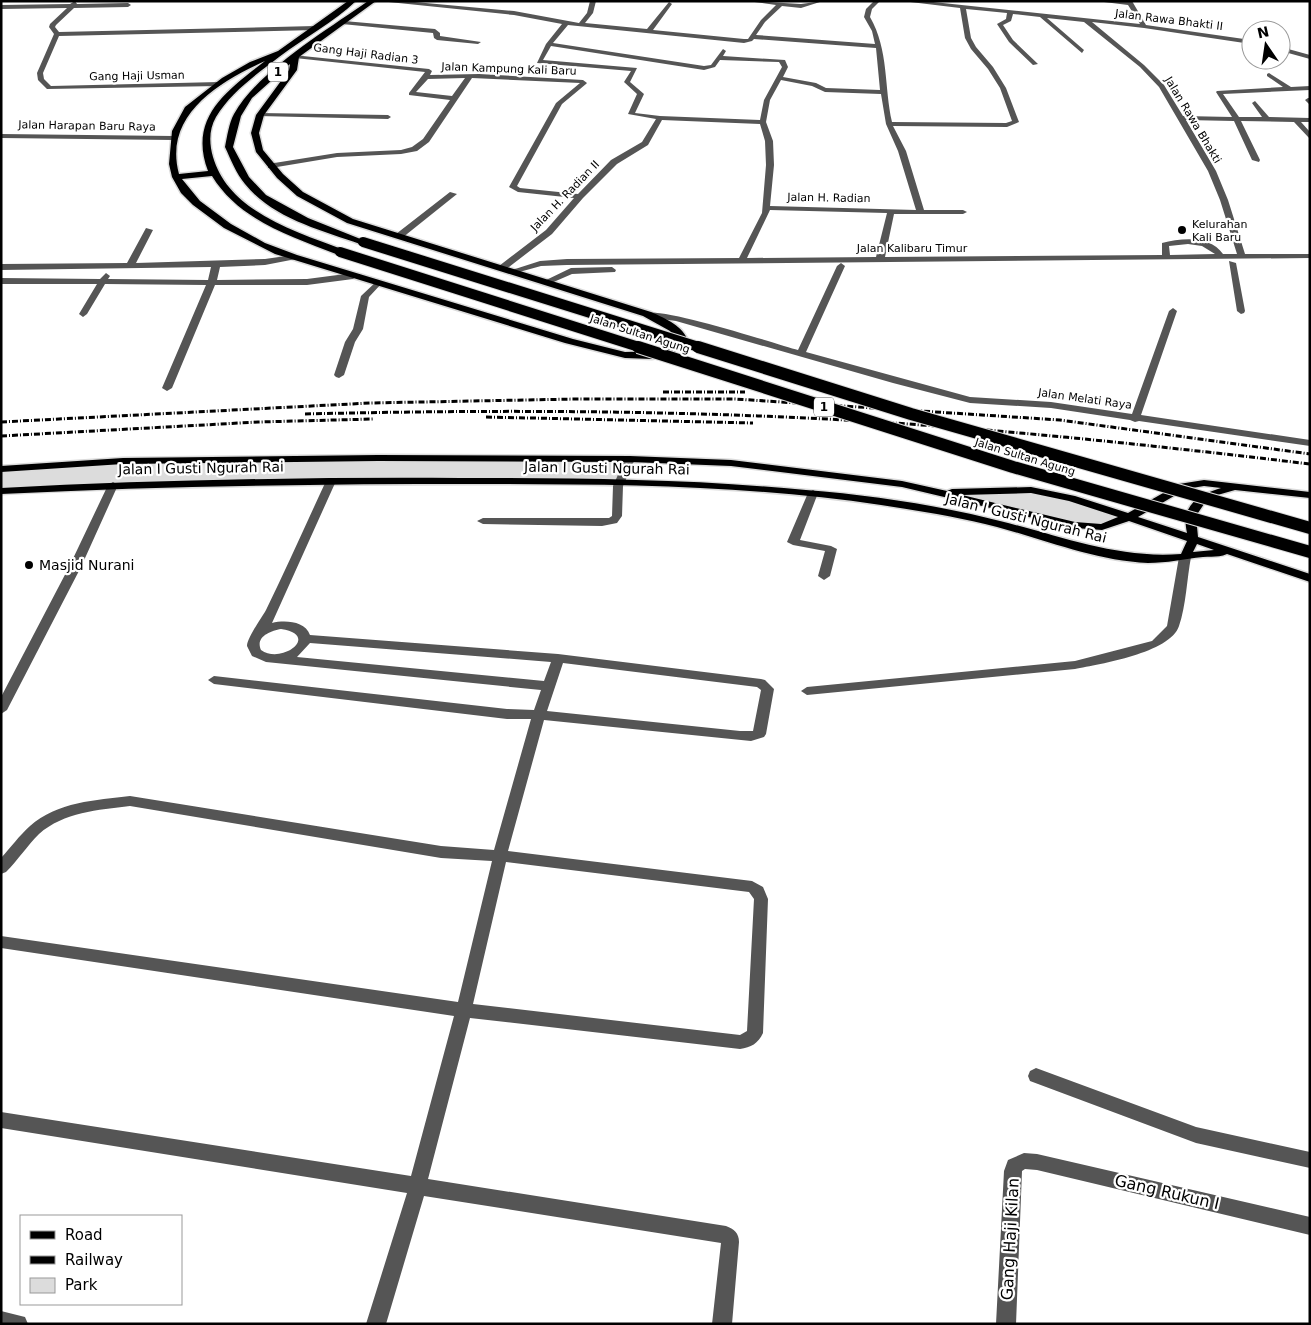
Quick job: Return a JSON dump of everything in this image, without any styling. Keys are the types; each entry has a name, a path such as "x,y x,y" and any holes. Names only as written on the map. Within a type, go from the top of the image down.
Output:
{"highway":[{"name":"Jalan Sultan Agung","path":"352,1 278,53 232,91 215,111 205,140 208,162 232,196 255,214 283,230 340,252 1013,467 1310,552"},
{"name":"Jalan Sultan Agung","path":"373,1 295,56 249,97 237,116 229,147 240,170 253,188 281,208 314,225 363,242 911,414 1310,528"},
{"path":"278,53 260,59 219,84 202,97 182,117 173,138 172,163 176,177 188,196 231,230 266,248 293,257 569,341 625,356 663,354 683,343 683,338 677,330 647,314 350,221 300,194 271,166 259,150 255,134 260,115 293,70 295,56"},
{"path":"176,177 214,173"}],"main road":[{"name":"Jalan I Gusti Ngurah Rai","path":"1,468 123,461 378,458 630,459 731,463 902,484 1075,525 1102,527 1129,517 1183,486 1204,483 1310,495"},
{"name":"Jalan I Gusti Ngurah Rai","path":"1,491 113,485 331,481 620,482 722,486 813,493 899,505 996,524 1115,555 1146,559 1185,557 1218,552 1244,556"},
{"path":"1185,557 1193,540 1191,516 1200,502 1210,494 1240,486"},
{"name":"Jalan I Gusti Ngurah Rai","path":"937,492 1031,490 1071,498 1244,556"},
{"path":"1244,556 1310,578"}],"street":[{"path":"382,1 514,13 566,23 749,41 763,21 781,4"},
{"path":"581,24 590,13 593,1"},
{"path":"750,1 781,4 802,4 820,1"},
{"path":"878,1 869,9 867,18 875,31 879,46 886,111 902,151 921,212"},
{"name":"Jalan Rawa Bhakti II","path":"905,1 1146,26 1241,40"},
{"path":"1099,1 1129,2 1146,26"},
{"path":"75,3 53,24 52,27 57,34 152,30 315,28"},
{"path":"1,6 75,3 128,5"},
{"path":"650,30 669,4"},
{"path":"890,124 1007,125 1016,122 1004,88 991,68 973,48 968,38 963,8"},
{"path":"1013,11 1009,20 1000,24 1011,41 1035,64"},
{"path":"1042,16 1082,51"},
{"name":"Jalan Rawa Bhakti","path":"1087,21 1152,74 1162,86 1215,179 1224,200 1242,257"},
{"path":"344,23 435,31 437,33 436,37 478,42"},
{"path":"533,70 549,44 566,23"},
{"name":"Gang Haji Usman","path":"57,34 40,73 41,80 46,87 219,84"},
{"path":"752,36 879,46"},
{"path":"549,44 704,68 713,66 720,58 727,40"},
{"path":"1291,51 1310,56"},
{"path":"612,66 620,55"},
{"name":"Gang Haji Radian 3","path":"295,56 429,72 426,77"},
{"path":"720,58 782,60 785,67 767,100 763,122 769,142 766,214 742,260"},
{"path":"533,70 612,66 636,69 628,82 641,94 631,114 660,118 763,122"},
{"name":"Jalan Kampung Kali Baru","path":"454,98 411,94 426,77 470,76 533,70 584,83 559,103 513,187 518,190 580,196"},
{"path":"1269,75 1291,89"},
{"path":"271,166 337,155 401,152 414,149 426,140 470,76"},
{"path":"779,78 814,84 827,90 885,92"},
{"path":"1256,160 1236,118 1219,92 1310,88"},
{"path":"1255,103 1267,119"},
{"path":"260,115 388,117"},
{"name":"Jalan H. Radian II","path":"502,268 549,232 580,196 614,162 645,143 660,118"},
{"path":"1181,118 1310,120"},
{"path":"1296,120 1310,137"},
{"name":"Jalan Harapan Baru Raya","path":"1,136 173,138"},
{"path":"399,236 453,194"},
{"name":"Jalan H. Radian","path":"767,208 963,212"},
{"path":"880,259 891,211"},
{"path":"130,266 149,230"},
{"path":"1166,258 1165,246 1173,243 1204,244 1213,247 1222,257"},
{"name":"Jalan Kalibaru Timur","path":"546,282 572,271 841,266 919,262 1310,256"},
{"path":"1,282 108,275 130,266 265,262 293,257"},
{"name":"Jalan Kalibaru Timur","path":"515,272 540,264 567,262 880,259 919,262 1310,262"},
{"path":"1232,262 1241,311"},
{"path":"167,388 213,279 216,264"},
{"path":"801,354 841,266"},
{"path":"1,267 108,275 307,282 353,276"},
{"path":"83,314 108,275"},
{"path":"339,375 350,342 358,329 365,296 378,283"},
{"path":"1135,419 1173,311"},
{"name":"Jalan Melati Raya","path":"647,314 677,318 896,381 970,400 1051,405 1135,419 1310,443"},
{"path":"483,522 613,521 617,516 620,482 630,459"},
{"path":"261,632 331,481"},
{"path":"1,710 76,566 113,485"},
{"path":"813,493 793,542 831,549 824,576"},
{"path":"807,691 1075,665 1116,656 1156,644 1173,627 1185,557"},
{"path":"278,659 298,652 306,639 305,633 300,628 291,625 270,627 261,632 254,638 252,645 254,651 259,656 278,659 548,686"},
{"path":"214,680 507,714 740,736 759,734 768,696 768,689 761,684 558,658 306,639"},
{"path":"376,1324 418,1188 464,1010 500,856 539,716 558,658"},
{"path":"1,868 40,826 58,815 80,807 130,801 441,852 500,856 756,889 762,899 755,1033 749,1040 740,1042 464,1010 1,942"},
{"path":"1036,1076 1196,1135 1310,1160"},
{"path":"1,1120 418,1188 726,1235 730,1238 730,1242 722,1324"},
{"name":"Gang Rukun I","path":"1024,1161 1037,1162 1310,1226"},
{"name":"Gang Haji Kilan","path":"1006,1324 1013,1170 1014,1166 1024,1161"},
{"path":"1,1321 18,1324"}],"green space":[{"path":"630,459 620,482 400,480 1,491 1,469 123,461"},
{"path":"1031,490 1129,517 1102,527 1075,525 937,492"}],"railway":[{"path":"663,392 745,392"},
{"path":"1,422 370,403 576,399 735,399 1060,420 1310,454"},
{"path":"305,414 430,412 681,413 869,421 1058,436 1310,464"},
{"path":"486,417 753,423"},
{"path":"1,436 258,422 373,419"}],"place":[{"name":"Kelurahan Kali Baru","path":"1182,230"},
{"name":"Masjid Nurani","path":"29,565"}]}
